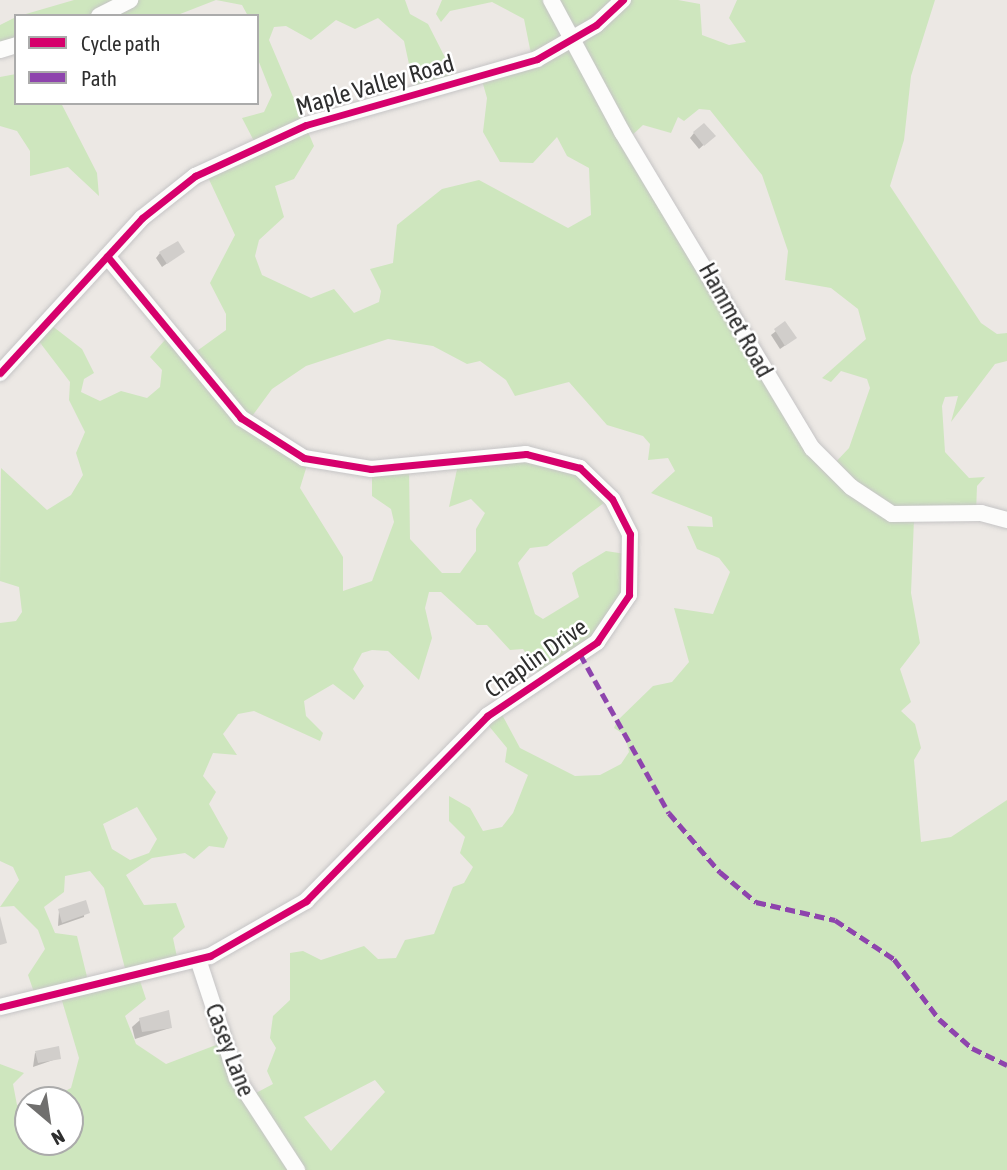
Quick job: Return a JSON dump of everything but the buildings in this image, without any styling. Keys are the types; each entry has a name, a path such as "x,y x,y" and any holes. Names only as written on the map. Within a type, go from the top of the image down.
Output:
{"street":[{"path":"103,14 130,0"},
{"name":"Hammet Road","path":"551,0 569,41 812,448 851,488 892,514 982,513 1007,520"},
{"name":"Maple Valley Road","path":"0,373 157,203 236,153 372,104 537,59 569,41 623,0"},
{"name":"Chaplin Drive","path":"0,1007 198,959 306,901 487,716 607,632 629,595 631,545 612,499 560,459 513,454 351,468 304,458 261,436 219,396 107,256"},
{"name":"Casey Lane","path":"198,959 237,1078 297,1170"}],"green space":[{"path":"74,0 216,0 180,14 26,14"},
{"path":"216,0 405,0 410,14 428,24 457,81 415,92 404,41 378,18 355,29 336,20 311,40 286,26 274,27 269,40 314,146 294,179 275,186 284,217 259,240 255,256 262,275 311,298 334,289 354,313 379,302 381,291 370,269 393,263 397,225 442,189 479,180 568,228 591,215 589,168 567,156 557,137 533,163 500,162 483,132 487,98 481,77 532,59 524,19 492,2 450,11 441,22 436,14 442,0 678,0 700,4 702,35 729,45 746,42 729,18 737,0 935,0 911,76 904,140 890,186 981,323 997,334 1007,333 1007,361 995,364 951,422 958,396 945,397 942,406 945,452 969,478 985,477 977,486 976,513 914,519 911,593 920,643 900,669 911,702 901,711 915,724 921,748 914,760 921,842 951,837 1007,800 1007,1170 0,1170 0,1064 24,1073 13,1084 14,1156 84,1156 84,1086 72,1086 79,1058 60,994 36,998 28,975 45,949 38,930 14,906 0,907 19,880 13,867 0,861 0,623 16,621 22,612 19,587 0,581 1,468 47,510 71,495 83,475 76,453 85,432 69,400 70,382 38,340 51,325 82,349 94,373 84,379 81,392 100,401 121,391 147,398 160,387 162,370 150,357 171,333 190,356 226,330 226,314 210,283 235,235 206,173 254,141 242,118 264,112 272,95 259,62 259,14 247,14 242,5","holes":["699,109 710,110 762,175 788,251 785,280 831,288 858,309 866,339 822,378 831,382 841,371 867,379 870,388 849,448 832,466 627,140 643,125 671,133 678,117 684,121","388,339 433,346 467,364 480,361 506,380 515,396 569,382 607,425 643,436 650,444 648,460 668,458 675,471 651,493 712,517 713,527 687,526 697,549 719,558 730,572 713,614 674,608 689,662 672,682 653,686 617,721 614,728 625,735 629,752 621,764 600,775 575,776 520,748 499,709 484,720 507,748 505,762 528,775 513,813 502,827 483,831 470,808 449,796 449,821 465,837 460,853 473,867 464,883 453,887 434,934 405,940 396,958 378,959 364,946 321,960 303,951 290,953 290,1000 273,1016 270,1038 276,1048 267,1071 273,1084 248,1097 224,1042 166,1064 136,1044 125,1016 146,999 138,975 178,962 173,938 185,927 176,903 144,905 126,875 152,858 185,853 194,859 209,846 224,848 228,838 209,804 216,792 203,776 213,753 237,755 223,734 238,714 254,711 320,741 323,733 306,716 304,701 333,684 354,700 364,686 353,669 362,653 372,650 388,651 419,680 432,638 425,608 429,592 441,592 477,625 487,625 510,650 523,649 542,678 619,618 632,555 606,551 572,573 579,597 543,619 535,614 518,563 530,548 547,546 609,499 564,462 459,460 449,507 471,499 485,513 476,529 476,551 460,573 442,573 410,539 409,467 372,470 372,496 391,509 394,522 372,581 343,591 343,557 300,488 308,462 247,423 272,389 306,366","137,807 157,839 149,853 130,860 112,849 103,824","90,871 104,888 127,976 89,985 77,936 55,933 44,907 64,892 65,876","375,1080 385,1092 331,1151 304,1117"]},
{"path":"14,18 14,40 0,42 0,25"},
{"path":"14,74 14,105 62,105 97,173 99,196 68,167 30,176 30,151 17,131 0,126 0,77"}],"marked path":[{"path":"580,654 669,813 720,872 756,902 835,920 894,959 939,1019 972,1048 1007,1065"}],"cycle path":[{"path":"0,373 142,218 195,176 306,125 537,59 596,25 623,0"},
{"path":"0,1007 210,956 306,901 487,716 597,642 629,595 630,534 612,499 580,468 526,454 371,469 304,458 241,418 107,256"}]}
